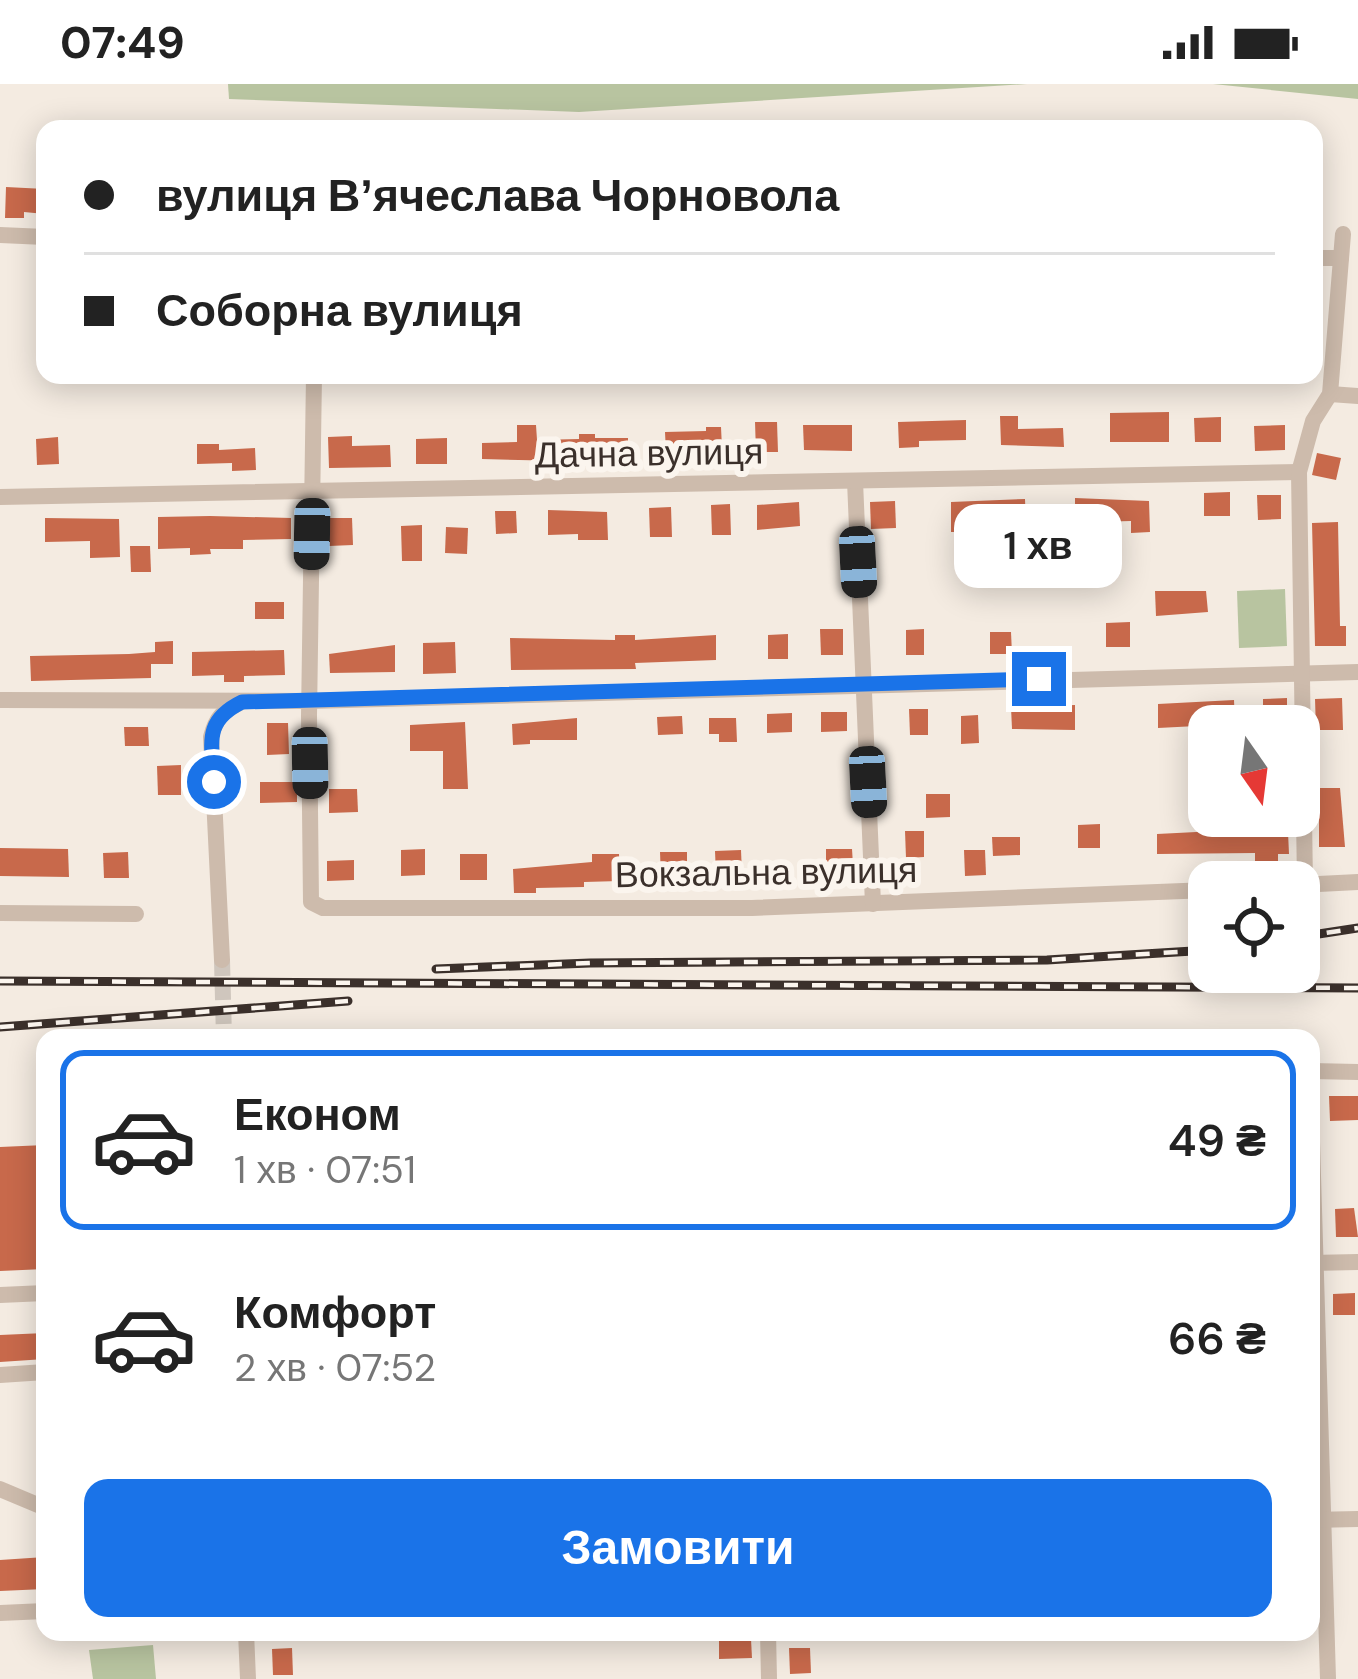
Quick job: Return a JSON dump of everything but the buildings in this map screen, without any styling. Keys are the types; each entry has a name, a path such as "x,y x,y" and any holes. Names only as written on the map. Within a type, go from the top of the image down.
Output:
{"street":[{"path":"1302,861 1299,472 1313,421 1330,394 1343,234"},
{"path":"0,235 36,237"},
{"path":"1323,258 1341,258"},
{"path":"310,700 314,384"},
{"path":"1330,394 1358,395"},
{"name":"Дачна вулиця","path":"0,497 1299,472"},
{"path":"855,482 873,904"},
{"path":"0,700 242,702 1358,672"},
{"name":"Вокзальна вулиця","path":"310,700 311,902 323,908 752,908 1188,891"},
{"path":"183,701 201,710 212,737"},
{"path":"222,960 212,737 223,711 242,702"},
{"path":"1320,883 1358,882"},
{"path":"0,913 136,914"},
{"path":"1320,1071 1358,1072"},
{"path":"1320,1262 1358,1262"},
{"path":"0,1295 36,1293"},
{"path":"0,1375 36,1373"},
{"path":"0,1489 36,1504"},
{"path":"1320,1520 1358,1519"},
{"path":"1320,1538 1328,1679"},
{"path":"0,1613 36,1611"},
{"path":"246,1641 248,1679"},
{"path":"768,1641 769,1679"}],"green space":[{"path":"228,84 1027,84 579,112 229,99"},
{"path":"1213,84 1358,84 1358,99"},
{"path":"1285,589 1287,646 1239,648 1237,591"},
{"path":"153,1645 156,1679 93,1679 89,1650"}],"tunnel":[{"path":"222,960 224,1029"}],"railway":[{"path":"1320,934 1358,928"},
{"path":"436,969 590,963 1047,960 1188,951"},
{"path":"0,981 1358,988"},
{"path":"0,1027 348,1001"}],"route":[{"path":"214,782 215,721 242,702 1039,679"}]}
